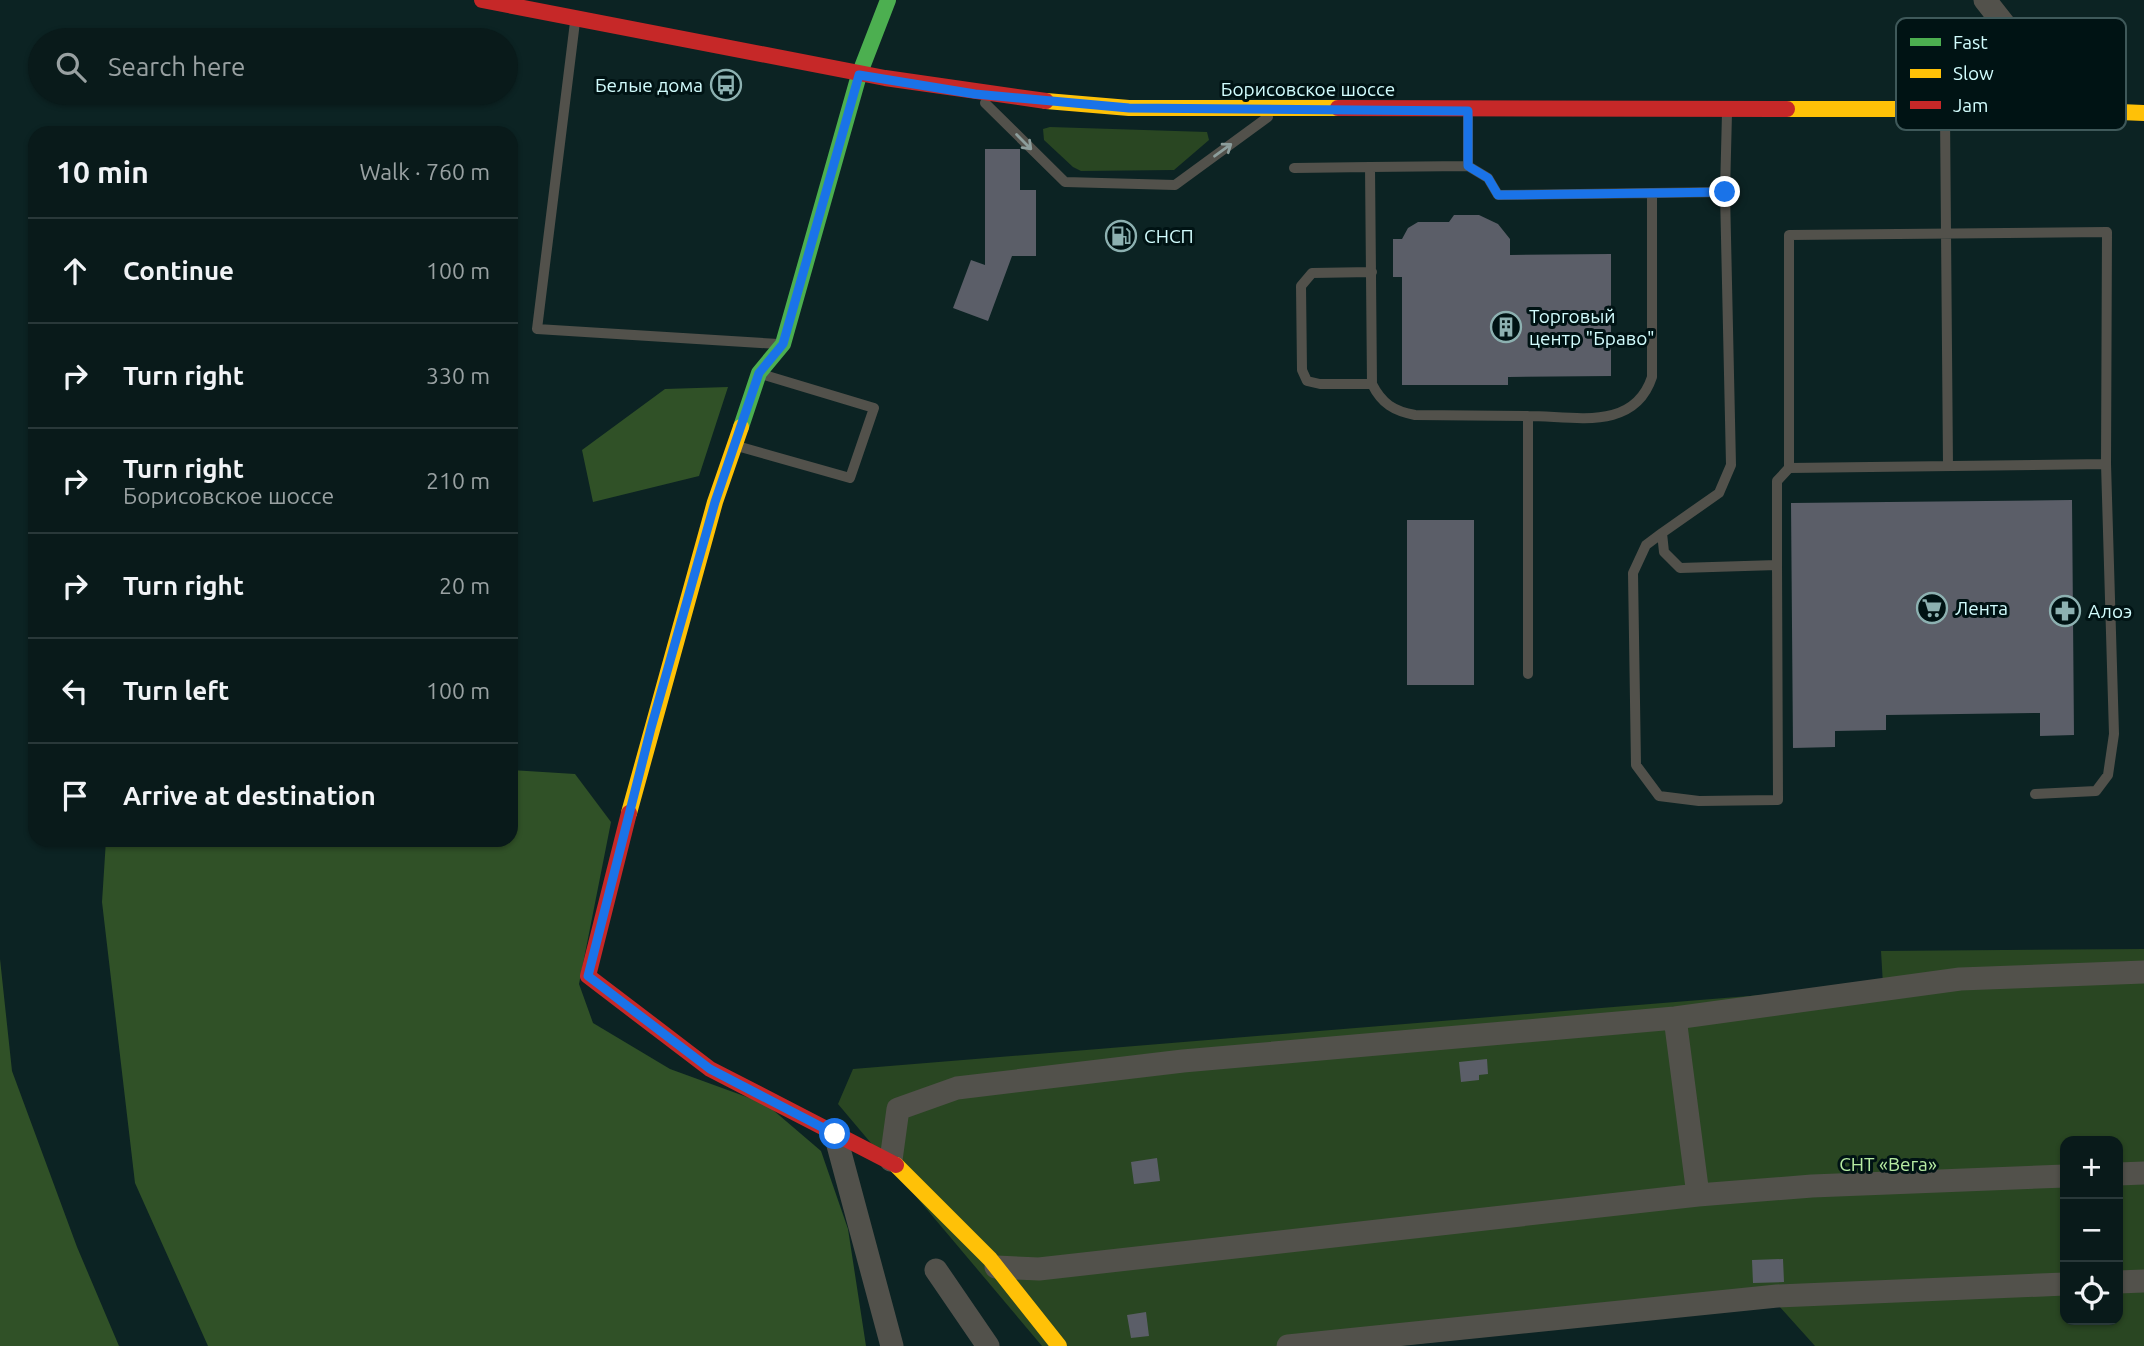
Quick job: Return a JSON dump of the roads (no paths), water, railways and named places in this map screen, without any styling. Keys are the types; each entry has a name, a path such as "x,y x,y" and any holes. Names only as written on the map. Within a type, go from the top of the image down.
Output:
{"main road":[{"name":"Борисовское шоссе","path":"482,0 575,15 859,75 975,94 1129,108 1468,111 1896,109"},
{"path":"888,0 859,75 783,344 759,373 715,502 659,701 588,976 710,1069 891,1160 996,1268 1059,1346"},
{"name":"Борисовское шоссе","path":"2126,112 2144,113"}],"street":[{"path":"1985,0 1999,18"},
{"path":"891,1160 898,1109 957,1088 1183,1060 1675,1018 1960,979 2144,972"},
{"path":"1675,1018 1698,1195"},
{"path":"835,1134 892,1346"},
{"path":"2123,1174 2144,1173"},
{"path":"996,1268 1039,1269 1698,1195 1812,1186 2060,1176"},
{"path":"936,1270 988,1346"},
{"path":"2123,1282 2144,1281"},
{"path":"1288,1346 1777,1296 2060,1284"}],"lane":[{"path":"575,15 537,328 783,344"},
{"path":"975,94 1065,182 1175,185 1279,109"},
{"path":"1727,110 1725,192 1731,465 1719,493 1646,545 1633,573 1636,765 1659,796 1699,801 1778,800 1777,481 1788,468 1789,235 2107,232 2106,464 2115,734 2108,775 2096,791 2035,794"},
{"path":"1468,111 1468,166"},
{"path":"1945,130 1948,466"},
{"path":"1294,168 1468,166 1488,178 1498,195 1725,192"},
{"path":"1370,167 1373,384 1385,404 1398,412 1415,415 1615,417 1629,410 1648,388 1652,377 1652,193"},
{"path":"1371,272 1312,273 1303,281 1302,370 1307,381 1320,384 1373,384"},
{"path":"736,446 850,478 874,408 759,373"},
{"path":"1528,416 1528,674"},
{"path":"1788,468 2106,464"},
{"path":"1662,533 1664,552 1680,568 1776,565"}],"place":[{"name":"Белые дома","path":"726,85"},
{"name":"СНСП","path":"1121,236"},
{"name":"Торговый центр \"Браво\"","path":"1506,327"},
{"name":"Лента","path":"1932,608"},
{"name":"Алоэ","path":"2065,611"}],"park label":[{"name":"СНТ «Вега»","path":"1888,1164"}]}
